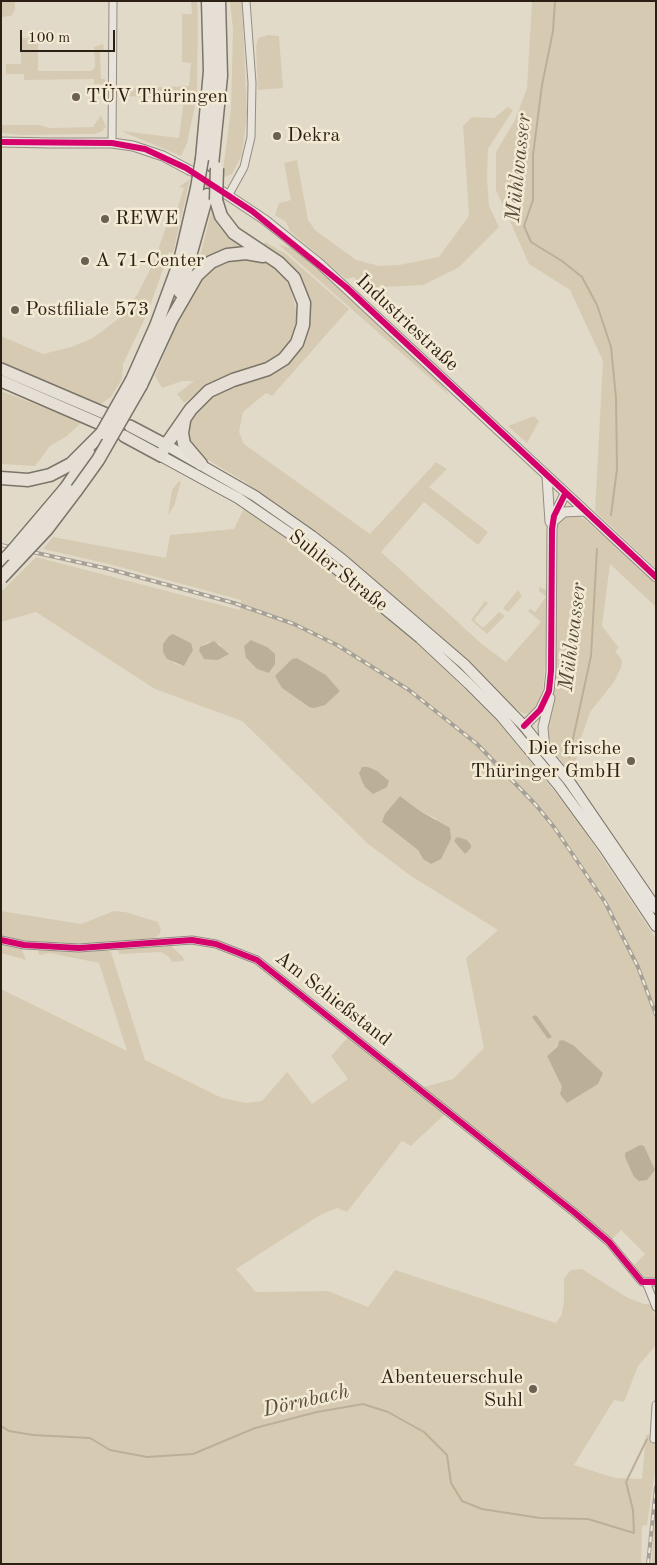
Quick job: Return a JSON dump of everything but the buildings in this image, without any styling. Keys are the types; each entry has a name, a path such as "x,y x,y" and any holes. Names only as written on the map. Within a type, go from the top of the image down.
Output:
{"highway":[{"path":"170,320 188,268 209,193 210,72 208,1"},
{"path":"1,478 28,480 60,471 82,454 101,423 137,382 180,261 209,193 210,164 220,138 218,110 220,76 219,1"},
{"path":"164,450 195,403 210,391 233,380 268,369 284,359 296,343 303,325 304,303 298,285 279,263 234,233 221,216 209,193"},
{"path":"1,578 47,529 113,436 137,382 170,320 197,275 211,262 226,255 246,253 267,257 279,263"},
{"path":"185,418 182,438 187,448 201,464"},
{"path":"1,563 66,488 101,423"}],"main road":[{"path":"1,369 101,423"},
{"path":"1,381 101,423"},
{"name":"Suhler Straße","path":"127,431 164,450 256,509 339,569 420,638 510,726 524,743 580,813 656,926"},
{"name":"Suhler Straße","path":"164,450 201,464 269,506 343,560 464,664 545,751 581,798 656,908"},
{"path":"524,743 525,730"}],"street":[{"path":"112,143 113,1"},
{"path":"228,196 244,168 251,137 252,83 246,1"},
{"path":"1,142 112,143 145,149 191,171"},
{"name":"Industriestraße","path":"209,193 228,196 265,220 320,264 656,577"},
{"path":"545,751 542,733 550,701 549,691 552,671 552,536 547,477"},
{"path":"550,507 553,498 565,494"},
{"path":"552,536 554,516 565,494"},
{"path":"552,536 554,524 559,515 567,511 584,511"},
{"path":"525,730 540,710 549,691"},
{"path":"510,726 514,730 525,730 539,726 545,719"},
{"name":"Am Schießstand","path":"1,940 24,945 79,948 192,940 216,944 257,960 442,1106 609,1242 642,1282 646,1282"},
{"path":"656,1282 646,1282 656,1307"},
{"path":"654,1439 656,1405"}],"shaded area":[{"path":"1,1 15,1 15,10 11,16 1,17"},
{"path":"191,1 197,1 198,12 197,97 187,143 181,156 121,131 179,138 184,98 121,96 121,89 189,86 191,63 182,62 182,14 192,14"},
{"path":"230,1 242,1 247,114 242,155 232,174 222,178 231,109 233,29"},
{"path":"532,1 656,1 656,569 595,511 603,361 570,290 529,264 496,190 496,152 515,120 527,88"},
{"path":"268,35 279,36 283,88 258,90 256,47 258,38"},
{"path":"21,38 36,38 36,43 38,43 38,71 91,71 95,67 94,47 103,44 104,50 100,51 101,79 105,79 106,84 94,84 94,79 24,80 24,74 6,74 6,64 21,64"},
{"path":"508,107 513,110 488,149 487,178 489,206 499,227 458,268 423,285 363,288 354,277 346,279 290,231 286,222 275,215 279,203 291,200 284,163 297,160 308,220 315,230 356,260 379,266 399,265 439,257 469,216 463,126 472,117 494,118"},
{"path":"101,115 106,127 101,132 94,134 22,135 1,133 1,125 39,125 50,128 93,127"},
{"path":"190,179 173,253 169,252 148,312 123,364 122,379 111,397 98,406 62,388 1,364 1,336 43,354 71,347 93,338 118,319 137,295 153,264 166,227 171,228 184,188 179,187"},
{"path":"212,208 250,249 200,266 198,265"},
{"path":"265,242 286,254 349,309 272,396 266,393 243,412 239,432 244,444 370,534 436,462 447,469 429,487 488,532 478,545 424,502 381,552 483,645 506,662 541,622 528,611 530,609 535,612 546,597 539,591 539,587 547,590 548,631 543,688 541,701 529,713 524,714 511,706 245,482 196,453 186,439 189,419 211,396 228,387 261,377 307,331 310,310 304,284 290,264 263,246"},
{"path":"278,244 297,250 326,274 438,379 450,396"},
{"path":"256,258 271,263 282,272 291,290 297,313 293,337 284,351 274,359 212,382 184,403 177,394 194,381 182,381 162,388 155,376 196,281 223,261"},
{"path":"1,391 82,422 67,436 50,446 35,466 1,464"},
{"path":"534,416 539,421 527,443 508,426"},
{"path":"179,481 181,482 174,506 168,515 172,490"},
{"path":"244,508 336,573 416,641 497,721 574,815 656,939 656,1277 643,1277 633,1266 645,1254 621,1230 609,1242 448,1111 411,1146 402,1141 347,1212 337,1208 320,1215 236,1269 256,1292 328,1291 368,1307 395,1270 556,1323 562,1314 564,1278 571,1270 582,1269 628,1298 644,1304 651,1304 656,1319 656,1345 638,1366 624,1402 614,1400 574,1465 615,1478 642,1479 646,1435 656,1435 656,1464 647,1525 642,1526 641,1564 1,1564 1,989 127,1051 99,963 50,953 40,955 38,953 39,949 106,950 111,952 145,1060 222,1098 246,1103 262,1101 287,1072 312,1104 348,1079 331,1056 351,1034 429,1095 424,1087 453,1079 484,1048 466,958 498,930 411,876 367,843 242,721 155,689 36,612 1,622 1,592 36,557 240,610 241,600 109,564 43,549 53,537 166,558 170,535 234,529","holes":["173,634 191,643 190,656 184,666 173,663","251,640 267,647 272,669 269,673 257,669 246,659","208,642 220,644 222,649 211,659 204,659 199,651","297,658 326,675 340,691 309,707 282,688","400,796 420,811 437,819 423,859 418,850 382,822","563,1040 573,1045 602,1073 562,1087 547,1056"]},
{"path":"575,515 584,519 656,581 656,607 610,564 602,626 619,648 615,651 622,660 621,668 614,682 590,712 579,744 573,778 545,739 557,524 561,517"},
{"path":"518,590 522,596 508,612 503,608"},
{"path":"485,601 488,603 474,620 483,628 499,612 505,616 487,634 471,620"},
{"path":"173,634 191,643 193,650 184,666 167,659 163,652 163,644"},
{"path":"251,640 267,647 275,654 275,664 269,673 257,669 246,658 244,646"},
{"path":"214,641 229,654 218,660 204,659 199,651 200,647"},
{"path":"297,658 326,675 340,691 325,705 314,708 309,707 282,688 275,676 292,659"},
{"path":"362,767 368,767 377,771 389,781 387,787 373,794 365,787 362,781 359,773"},
{"path":"400,796 420,811 450,828 451,839 441,859 431,864 423,859 418,850 382,822 385,814"},
{"path":"457,837 467,840 471,845 471,848 465,854 454,841"},
{"path":"1,911 81,924 114,911 125,912 158,922 161,931 159,935 148,942 21,947 26,960 1,953"},
{"path":"170,945 183,957 184,961 172,962 169,957 161,952 119,954 118,948"},
{"path":"536,1015 552,1037 548,1039 532,1017"},
{"path":"563,1040 573,1045 603,1073 598,1084 567,1103 560,1094 562,1087 547,1056 558,1046 559,1041"},
{"path":"640,1145 644,1146 655,1170 647,1180 639,1181 634,1177 625,1153"},
{"path":"656,1503 656,1564 652,1564 653,1531"}],"waterway":[{"name":"Mühlwasser","path":"555,1 553,31 542,85 533,155 533,200 524,226 531,242 562,261 582,277 597,305 611,347 616,398 617,469 611,515"},
{"name":"Mühlwasser","path":"569,757 591,656 597,549"},
{"name":"Dörnbach","path":"1,1426 9,1431 33,1435 90,1438 110,1450 147,1457 193,1454 255,1428 317,1412 363,1404 388,1412 424,1432 447,1455 451,1483 462,1501 482,1509 540,1518 588,1519 634,1533"},
{"path":"634,1533 633,1510 626,1482 647,1439"}],"tunnel":[{"path":"195,174 217,188"}],"railway":[{"path":"1,545 109,569 234,603 294,624 337,645 409,690 477,744 536,805 554,827 605,902 638,967 656,1015"},
{"path":"648,1564 656,1487"}],"cycle path":[{"path":"1,142 112,143 145,149 186,168 252,211 346,287 656,577"},
{"path":"524,726 540,710 549,691 551,671 552,529 554,516 565,494"},
{"path":"1,940 24,945 79,948 192,940 216,944 257,960 575,1213 609,1242 642,1282 656,1282"}],"place":[{"name":"TÜV Thüringen","path":"76,97"},
{"name":"Dekra","path":"277,136"},
{"name":"REWE","path":"105,219"},
{"name":"A 71-Center","path":"85,261"},
{"name":"Postfiliale 573","path":"15,310"},
{"name":"Die frische Thüringer GmbH","path":"631,761"},
{"name":"Abenteuerschule Suhl","path":"533,1389"}]}
